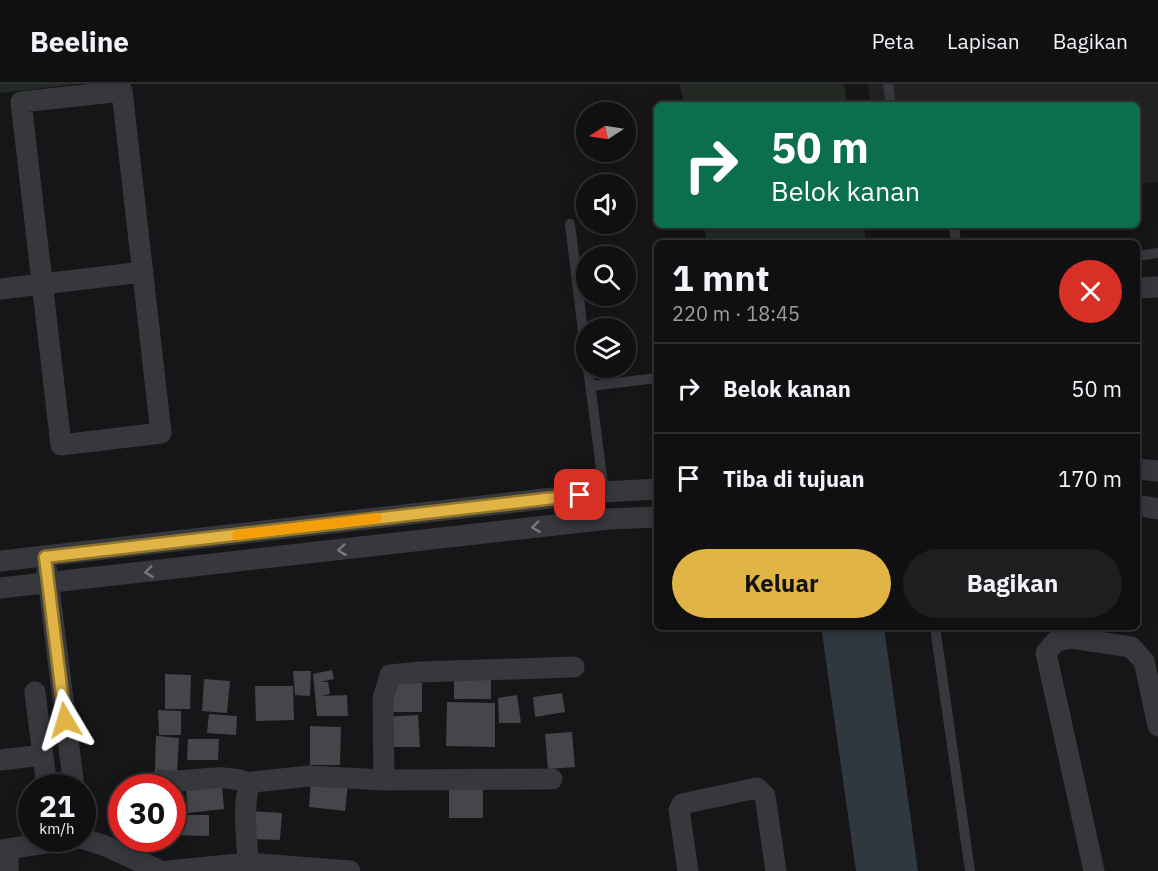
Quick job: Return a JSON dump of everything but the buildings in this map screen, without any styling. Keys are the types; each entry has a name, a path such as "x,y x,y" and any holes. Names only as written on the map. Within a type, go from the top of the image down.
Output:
{"street":[{"path":"122,90 143,272 161,433 61,445 21,102 122,90"},
{"path":"0,289 143,272"},
{"path":"1140,288 1158,287"},
{"path":"1140,469 1158,471"},
{"path":"0,561 604,492 654,489"},
{"path":"1140,506 1158,509"},
{"path":"0,588 608,519 654,517"},
{"path":"45,557 72,774"},
{"path":"1094,871 1046,653 1056,641 1071,638 1131,647 1144,661 1158,726"},
{"path":"384,780 383,699 390,675 421,672 574,668"},
{"path":"34,692 45,774"},
{"path":"0,760 43,755"},
{"path":"248,863 246,797 251,784 258,779 310,776 384,780 552,779"},
{"path":"186,781 230,777 251,784"},
{"path":"688,871 679,810 682,804 757,788 765,796 776,871"},
{"path":"96,843 103,845 119,862 161,871"},
{"path":"4,850 8,871"},
{"path":"168,871 248,863 350,871"}],"lane":[{"path":"888,84 891,102"},
{"path":"570,224 581,318"},
{"path":"1140,256 1158,253"},
{"path":"589,378 604,492"},
{"path":"590,386 654,378"},
{"path":"935,630 970,871"}],"shaded area":[{"path":"0,84 77,84 0,93"},
{"path":"680,84 844,84 847,102 683,102"},
{"path":"868,84 1158,84 1158,182 1140,184 1140,102 871,102"},
{"path":"704,228 864,228 866,240 706,240"},
{"path":"823,630 884,630 918,871 856,871"}],"slow traffic":[{"path":"237,535 377,518"}],"route":[{"path":"65,720 45,557 580,495"}]}
